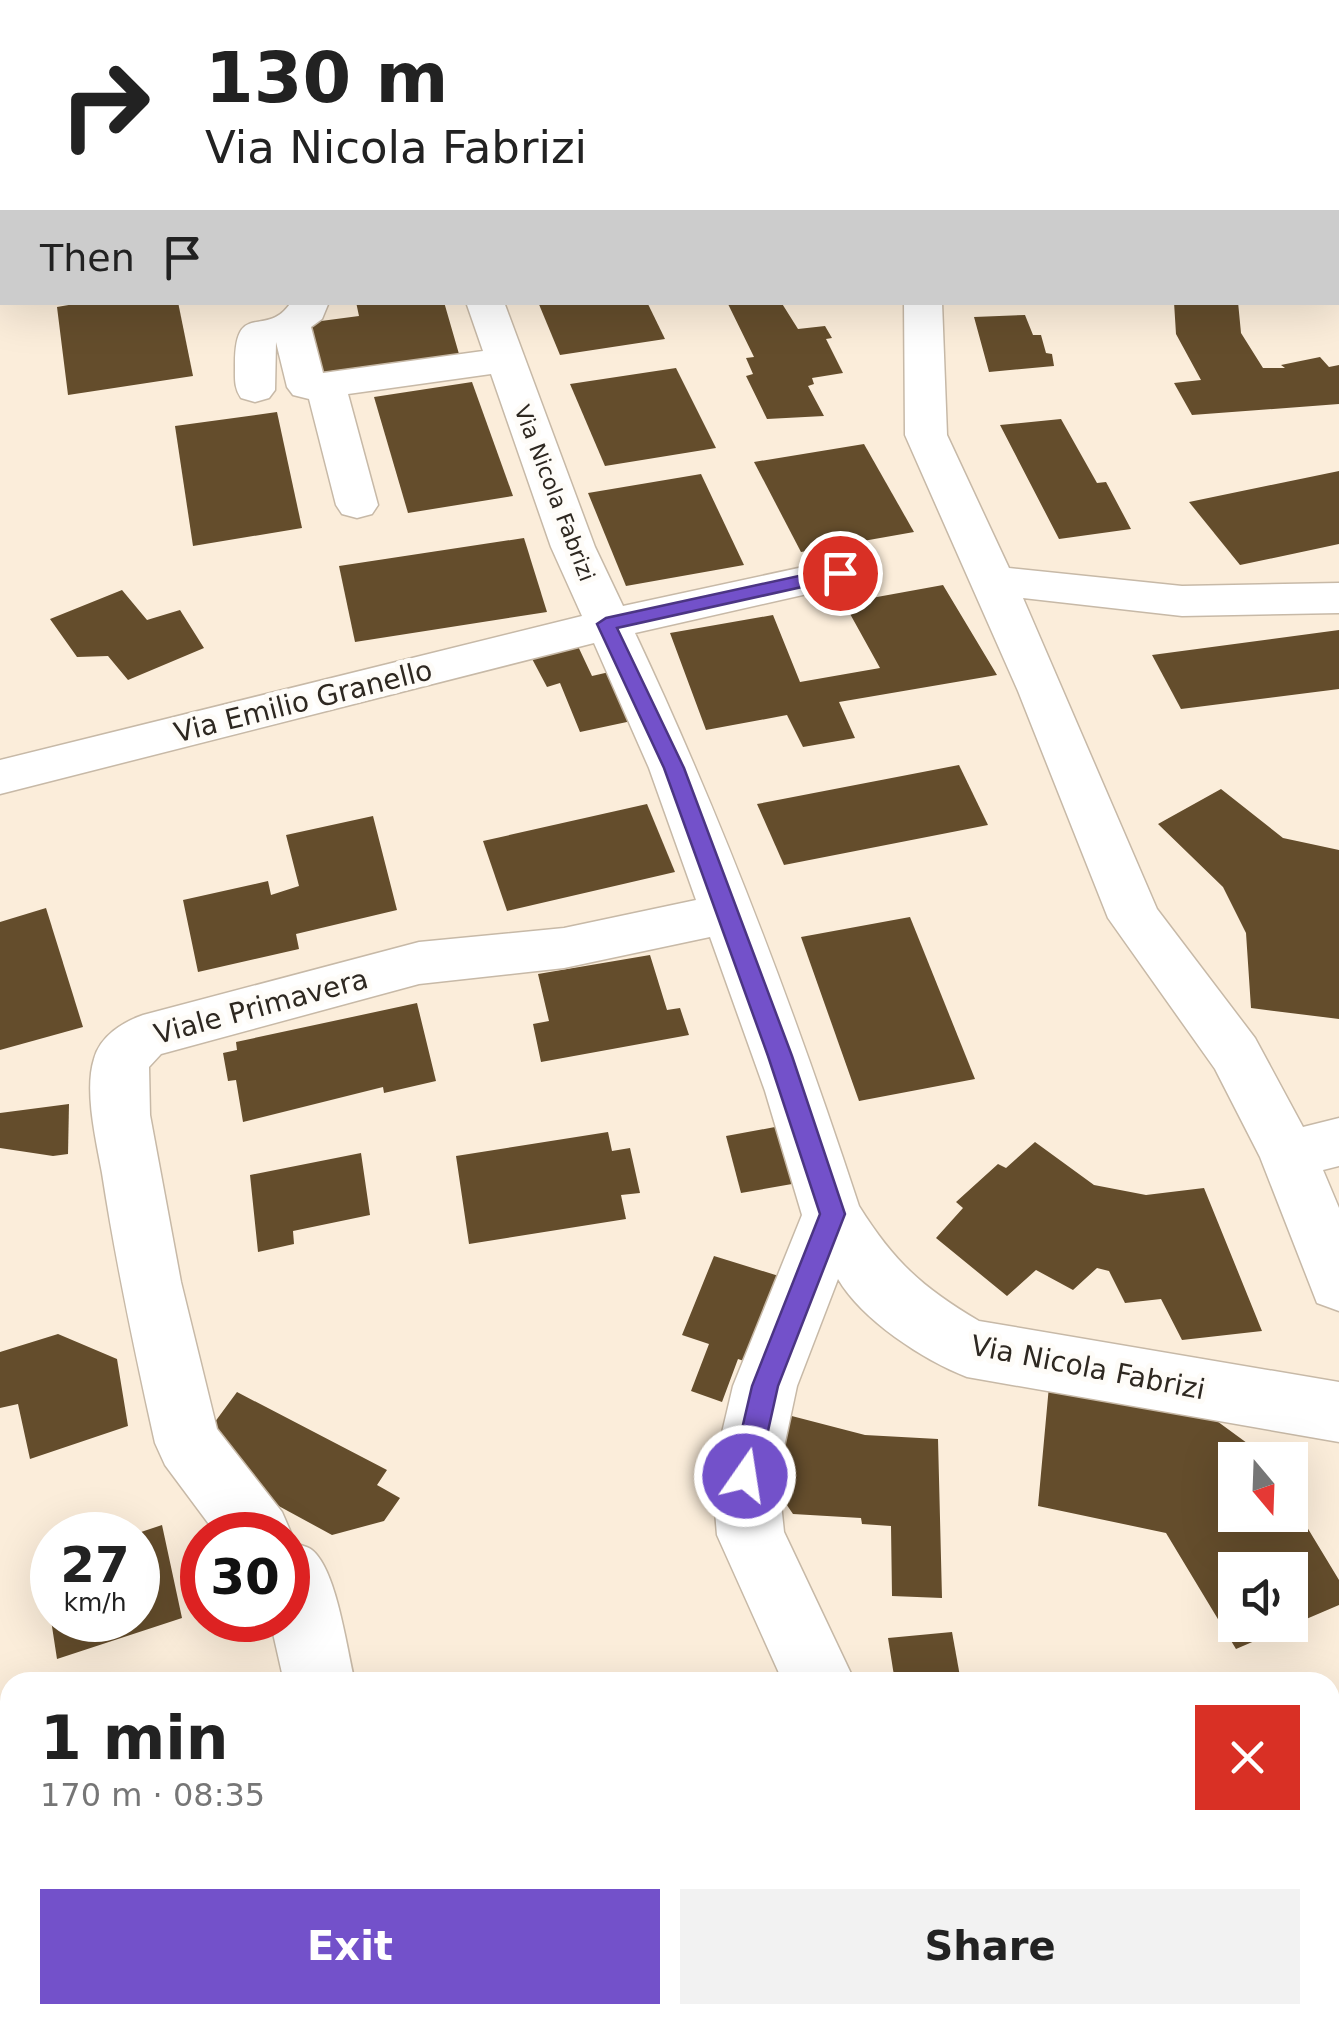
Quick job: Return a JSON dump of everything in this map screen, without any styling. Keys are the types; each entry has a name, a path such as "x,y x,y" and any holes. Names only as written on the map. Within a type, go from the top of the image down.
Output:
{"street":[{"name":"Via Nicola Fabrizi","path":"486,305 573,548 674,768 729,913 832,1214 864,1268 912,1314 967,1348 1339,1412"},
{"path":"922,305 926,434 993,580 1134,918 1235,1054 1313,1148 1339,1284"},
{"path":"255,390 254,337 301,313 307,386 506,360"},
{"path":"326,386 357,505"},
{"path":"606,624 840,573"},
{"path":"993,580 1182,601 1339,598"},
{"name":"Via Emilio Granello","path":"0,777 606,624"},
{"name":"Viale Primavera","path":"240,1512 188,1443 150,1282 122,1115 121,1060 144,1037 419,963 564,948 729,913"},
{"path":"814,1672 752,1535 745,1476 765,1386 832,1214"},
{"path":"310,1639 318,1672"}],"building":[{"path":"179,305 193,376 68,395 57,307"},
{"path":"357,305 445,305 459,354 316,373 306,323 359,316"},
{"path":"539,305 648,305 665,339 560,355"},
{"path":"728,305 783,305 798,329 825,326 832,338 826,339 843,373 812,378 814,384 808,386 824,416 767,419 746,376 753,374 746,358 754,357"},
{"path":"1174,305 1238,305 1241,333 1263,368 1285,368 1281,365 1320,357 1329,367 1339,365 1339,404 1192,415 1174,383 1201,380 1176,334"},
{"path":"1025,315 1033,335 1041,335 1046,353 1052,354 1054,366 989,372 974,317"},
{"path":"676,368 716,448 605,466 570,384"},
{"path":"472,382 513,496 408,513 374,397"},
{"path":"277,412 302,528 193,546 175,426"},
{"path":"1061,419 1097,483 1106,482 1131,529 1059,539 1000,425"},
{"path":"864,444 914,532 801,552 754,462"},
{"path":"1339,471 1339,544 1240,565 1189,502"},
{"path":"701,474 744,565 626,586 588,493"},
{"path":"524,538 547,612 355,642 339,566"},
{"path":"943,585 997,675 839,702 855,738 803,747 787,715 706,730 670,633 773,615 800,682 880,668 844,603"},
{"path":"122,590 147,620 180,610 204,648 128,680 108,656 77,657 50,619"},
{"path":"1339,630 1339,689 1181,709 1152,655"},
{"path":"576,642 592,676 618,670 641,719 580,732 560,683 547,687 530,655"},
{"path":"959,765 988,825 784,865 757,804"},
{"path":"1221,789 1283,838 1339,850 1339,1019 1251,1008 1246,933 1223,887 1158,824"},
{"path":"647,804 675,872 507,911 483,841"},
{"path":"373,816 397,910 296,934 299,949 198,972 183,900 268,881 271,895 299,886 286,835"},
{"path":"46,908 83,1027 0,1050 0,922"},
{"path":"910,917 975,1079 859,1101 801,937"},
{"path":"650,955 667,1010 680,1008 689,1035 541,1062 533,1024 549,1021 538,974"},
{"path":"417,1003 436,1081 384,1093 383,1087 243,1122 236,1080 228,1081 223,1053 237,1050 236,1042"},
{"path":"69,1104 68,1154 53,1156 0,1148 0,1113"},
{"path":"775,1127 792,1184 741,1193 726,1136"},
{"path":"608,1132 612,1151 630,1148 640,1193 621,1195 626,1219 469,1244 456,1156"},
{"path":"1035,1142 1094,1185 1146,1195 1204,1188 1262,1331 1182,1340 1161,1299 1125,1303 1109,1271 1097,1268 1073,1290 1036,1270 1007,1296 936,1238 963,1208 956,1202 998,1164 1006,1168"},
{"path":"361,1153 370,1215 293,1231 294,1244 258,1252 250,1175"},
{"path":"714,1256 782,1277 750,1363 738,1359 722,1402 691,1391 709,1344 682,1335"},
{"path":"58,1334 117,1359 128,1426 30,1459 18,1404 0,1408 0,1352"},
{"path":"1049,1386 1210,1416 1246,1442 1218,1442 1218,1532 1308,1532 1308,1529 1339,1580 1339,1605 1308,1618 1308,1552 1218,1552 1218,1619 1166,1533 1038,1506"},
{"path":"237,1392 387,1470 377,1485 400,1498 384,1521 332,1535 310,1523 310,1512 290,1512 264,1498 206,1434"},
{"path":"784,1414 865,1435 938,1439 942,1598 892,1596 891,1526 862,1524 861,1518 793,1514 780,1495"},
{"path":"160,1526 180,1619 160,1625"},
{"path":"952,1632 959,1672 893,1672 888,1638"},
{"path":"54,1642 109,1642 57,1659"},
{"path":"1232,1642 1252,1642 1236,1649"}],"route":[{"path":"745,1476 765,1386 832,1214 780,1056 674,768 606,624 840,573"}]}
